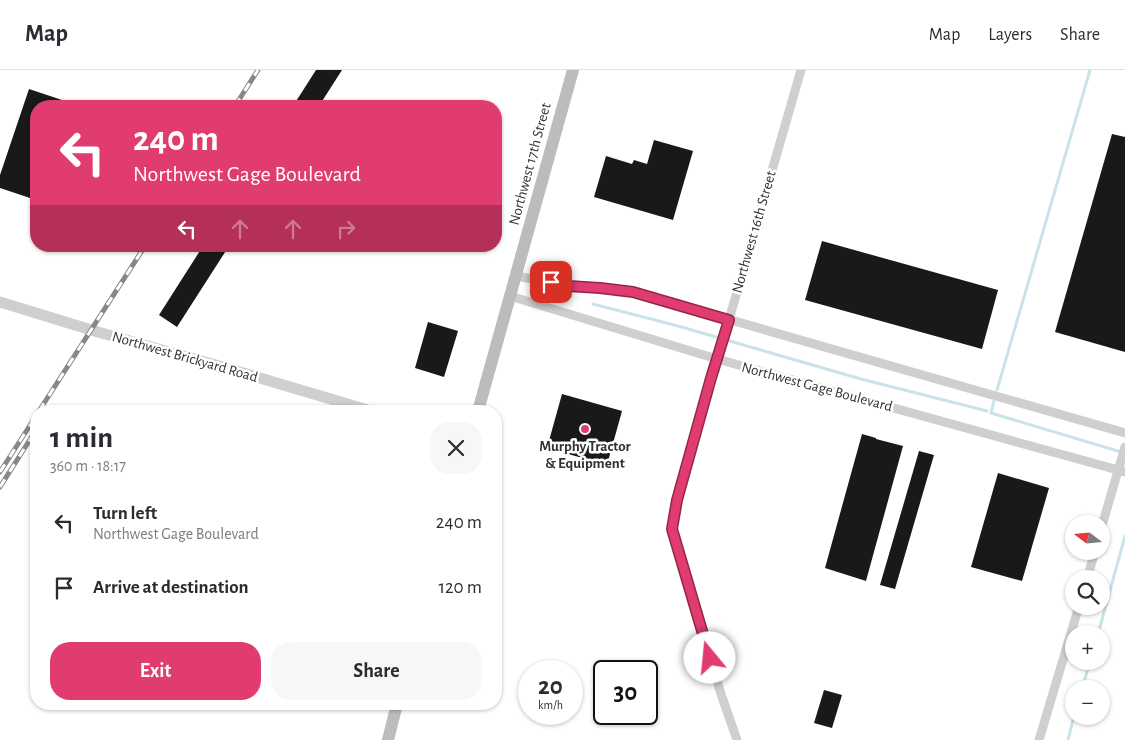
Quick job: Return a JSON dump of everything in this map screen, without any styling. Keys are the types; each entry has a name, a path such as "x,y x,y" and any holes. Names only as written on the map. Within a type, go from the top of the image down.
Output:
{"main road":[{"name":"Northwest 17th Street","path":"480,405 573,70"},
{"path":"388,740 396,710"}],"street":[{"name":"Northwest 16th Street","path":"737,740 721,694 672,529 677,500 801,70"},
{"path":"516,276 568,286 633,292 1125,433"},
{"name":"Northwest Gage Boulevard","path":"510,296 717,359 1122,471"},
{"name":"Northwest Brickyard Road","path":"0,302 351,405"},
{"path":"1106,515 1122,471 1125,447"},
{"path":"1039,740 1075,615"}],"building":[{"path":"316,70 342,70 323,100 297,100"},
{"path":"29,89 62,100 30,100 30,198 0,188 0,175"},
{"path":"1112,134 1125,137 1125,352 1055,332"},
{"path":"654,140 693,151 673,220 594,197 606,156 632,164 634,160 647,164"},
{"path":"822,241 998,290 982,349 805,300"},
{"path":"199,252 225,252 177,327 159,315"},
{"path":"428,322 458,331 444,377 415,368"},
{"name":"Murphy Tractor & Equipment","path":"562,394 622,411 607,465 547,448"},
{"path":"862,434 903,446 866,581 825,568"},
{"path":"919,451 934,455 895,589 880,585"},
{"path":"998,473 1049,488 1022,581 971,567"},
{"path":"824,690 842,695 832,728 814,723"}],"waterway":[{"path":"997,390 1090,70"},
{"path":"593,304 678,326 861,379 987,411"},
{"path":"994,401 991,413 1121,452"},
{"path":"1100,625 1125,536"},
{"path":"1085,680 1087,670"},
{"path":"1068,740 1072,725"}],"railway":[{"path":"239,100 258,70"},
{"path":"43,405 141,252"},
{"path":"0,472 30,425"},
{"path":"0,487 30,440"}],"place":[{"name":"Murphy Tractor & Equipment","path":"585,429"}],"route":[{"path":"551,282 568,286 633,292 729,320 677,500 672,529 710,658"}]}
